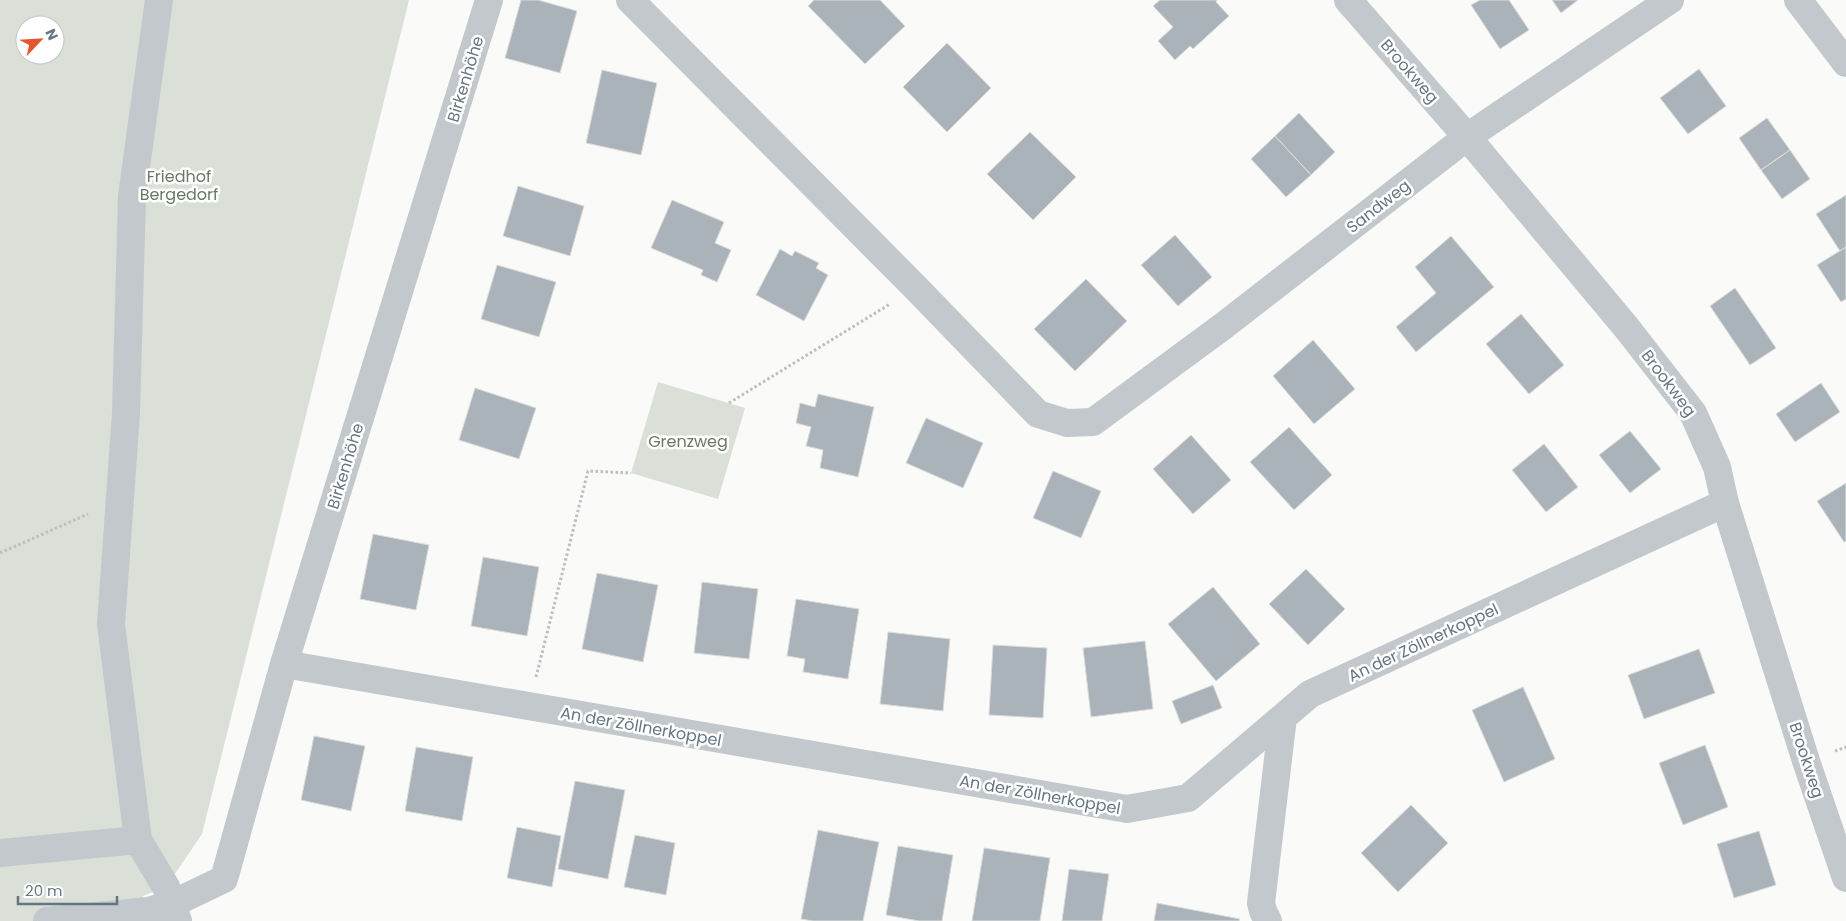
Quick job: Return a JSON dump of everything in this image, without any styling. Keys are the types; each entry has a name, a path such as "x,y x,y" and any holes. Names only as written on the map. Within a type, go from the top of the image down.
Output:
{"street":[{"path":"159,0 132,196 126,412 111,624 138,840 166,887 175,912"},
{"name":"Birkenhöhe","path":"47,921 149,911 175,912 224,879 284,664 489,0"},
{"path":"630,0 916,288"},
{"name":"Brookweg","path":"1348,0 1467,137 1626,327 1693,413 1717,467 1725,503 1806,760 1846,878"},
{"name":"Sandweg","path":"916,288 1038,414 1067,423 1093,422 1222,326 1467,137 1670,0"},
{"path":"1798,0 1846,63"},
{"name":"An der Zöllnerkoppel","path":"284,664 1127,809 1188,798 1310,694 1725,503"},
{"path":"1268,921 1261,903 1283,717"},
{"path":"0,853 138,840"}],"path":[{"path":"729,404 916,288"},
{"path":"529,707 588,471 631,473"},
{"path":"0,553 120,499"}],"green space":[{"name":"Friedhof Bergedorf","path":"0,0 409,0 202,834 166,887 143,896 152,921 0,921"},
{"name":"Grenzweg","path":"658,382 745,408 718,499 631,473"}],"building":[{"path":"521,0 538,0 577,11 560,73 505,58"},
{"path":"814,0 880,0 905,26 865,64 808,6"},
{"path":"1160,0 1217,0 1216,2 1229,16 1193,49 1190,46 1175,60 1158,41 1173,27 1153,6"},
{"path":"1480,0 1509,0 1529,30 1500,49 1471,5"},
{"path":"1552,0 1578,0 1561,13"},
{"path":"947,43 991,88 947,132 903,87"},
{"path":"1699,69 1726,106 1688,134 1660,98"},
{"path":"602,70 657,83 641,155 586,143"},
{"path":"1299,113 1335,152 1311,175 1275,136"},
{"path":"1767,118 1790,150 1761,170 1739,138"},
{"path":"1030,132 1076,177 1033,220 987,174"},
{"path":"1275,136 1311,175 1286,197 1251,159"},
{"path":"1790,150 1810,179 1782,199 1761,170"},
{"path":"518,186 584,206 570,256 503,236"},
{"path":"1846,195 1846,247 1840,251 1816,214"},
{"path":"672,200 724,222 715,243 731,250 717,282 701,275 703,270 651,248"},
{"path":"1175,235 1212,277 1178,306 1141,265"},
{"path":"1451,236 1494,287 1416,352 1396,327 1436,293 1415,267"},
{"path":"1846,247 1846,299 1841,302 1817,265"},
{"path":"780,249 792,256 795,251 819,263 816,268 828,275 804,321 756,295"},
{"path":"497,265 556,282 539,337 481,319"},
{"path":"1086,279 1127,321 1075,371 1034,329"},
{"path":"1735,288 1776,348 1750,365 1710,306"},
{"path":"1521,314 1564,365 1529,394 1486,344"},
{"path":"1313,340 1355,389 1314,424 1273,376"},
{"path":"1821,383 1840,412 1795,442 1776,414"},
{"path":"475,388 536,408 519,459 459,440"},
{"path":"818,394 874,407 858,477 820,468 823,450 806,446 811,427 796,423 800,403 815,407"},
{"path":"926,418 983,443 963,488 906,463"},
{"path":"1289,427 1332,475 1294,510 1250,462"},
{"path":"1630,431 1661,469 1630,493 1599,455"},
{"path":"1191,435 1231,480 1193,514 1153,469"},
{"path":"1544,444 1578,487 1546,512 1512,470"},
{"path":"1053,471 1101,491 1081,538 1033,518"},
{"path":"1846,483 1846,541 1844,542 1817,501"},
{"path":"373,534 429,545 416,610 360,599"},
{"path":"483,557 539,567 527,636 471,626"},
{"path":"1306,569 1345,609 1308,645 1269,604"},
{"path":"597,573 658,585 643,662 582,649"},
{"path":"702,582 758,589 749,659 694,653"},
{"path":"1213,587 1260,644 1216,681 1168,624"},
{"path":"796,599 859,609 848,679 803,672 805,659 787,656"},
{"path":"888,632 950,639 943,711 880,704"},
{"path":"1145,641 1153,709 1091,717 1083,648"},
{"path":"993,645 1047,648 1043,718 989,715"},
{"path":"1699,649 1715,693 1644,719 1628,675"},
{"path":"1213,685 1222,708 1181,724 1172,701"},
{"path":"1523,687 1555,759 1504,782 1472,710"},
{"path":"314,736 365,746 351,811 301,800"},
{"path":"1705,745 1728,807 1683,825 1659,763"},
{"path":"416,747 473,757 462,821 405,811"},
{"path":"575,781 625,790 608,879 558,869"},
{"path":"1411,805 1448,843 1398,892 1361,853"},
{"path":"517,827 561,836 552,887 507,878"},
{"path":"818,830 879,842 863,921 813,921 801,919"},
{"path":"1759,831 1776,885 1734,898 1717,844"},
{"path":"635,835 675,843 666,895 624,887"},
{"path":"898,846 953,855 942,921 919,921 886,915"},
{"path":"984,848 1050,858 1040,921 972,921"},
{"path":"1069,869 1109,874 1102,921 1062,921"},
{"path":"1157,903 1240,919 1239,921 1154,921"}]}
